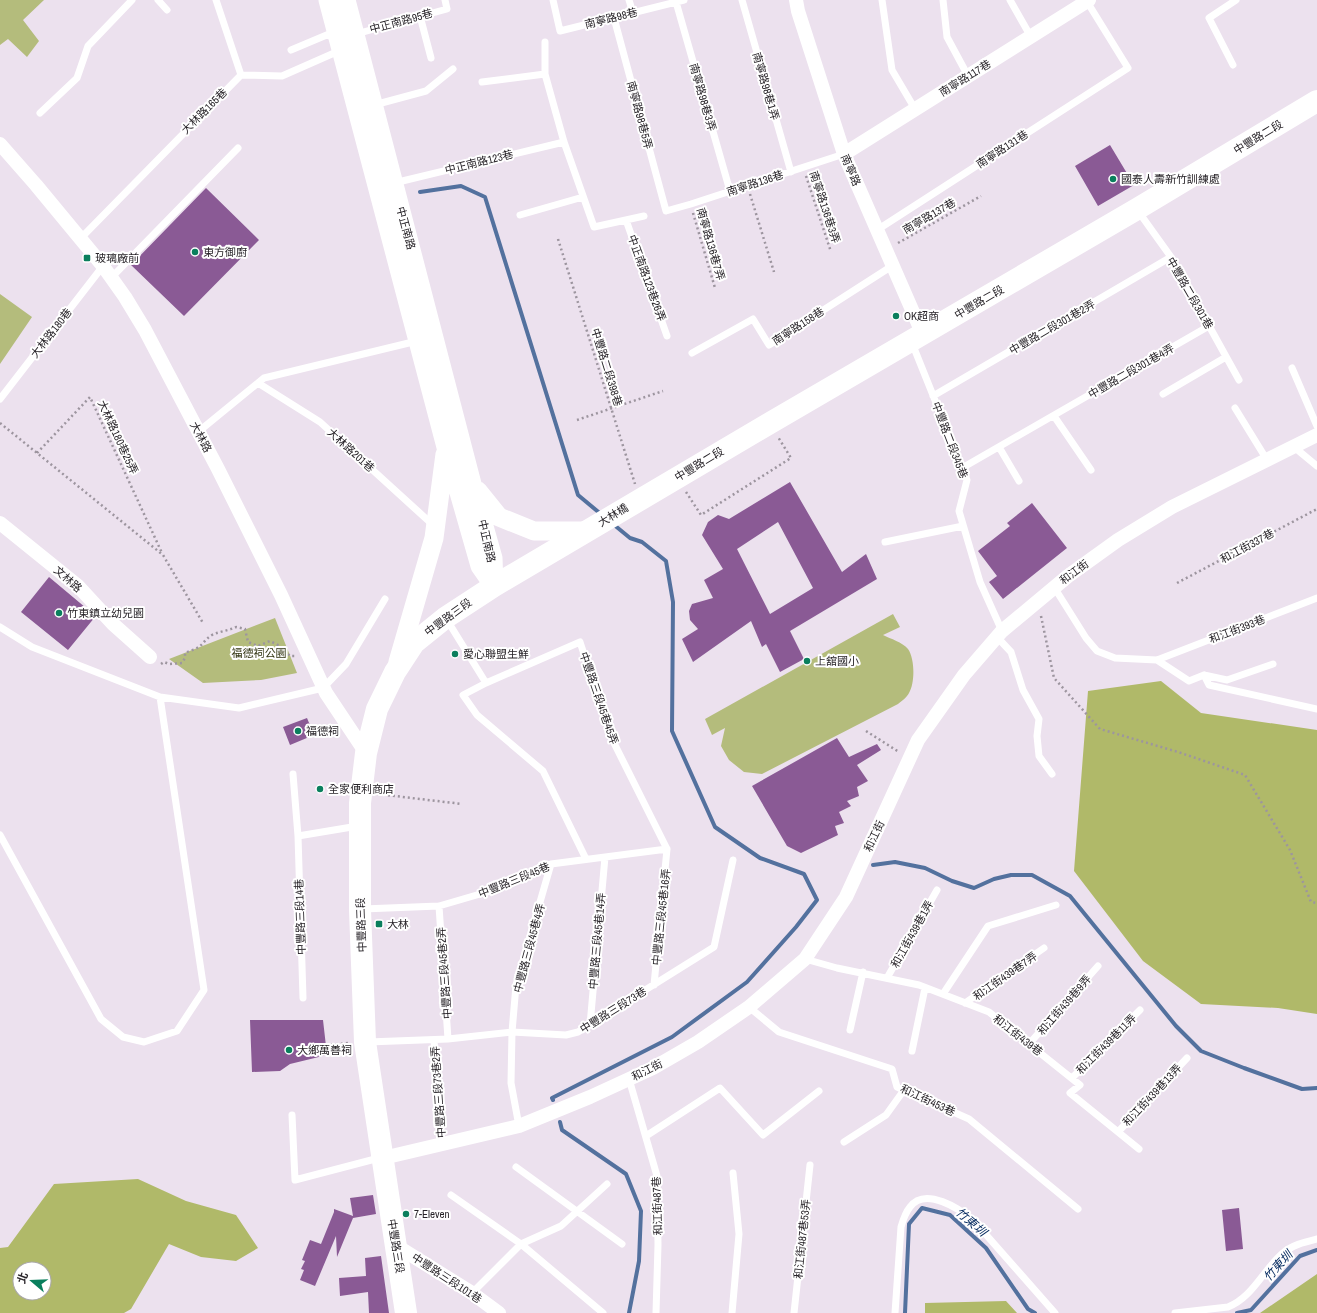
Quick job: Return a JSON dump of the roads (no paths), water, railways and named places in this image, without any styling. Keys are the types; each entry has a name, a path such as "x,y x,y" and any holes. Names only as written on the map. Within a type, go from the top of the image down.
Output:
{"main road":[{"name":"中豐路二段","path":"640,500 770,422 1137,209 1317,101"},
{"name":"大林橋","path":"587,531 640,500"},
{"path":"494,586 587,531"},
{"name":"中豐路三段","path":"406,1313 365,1042 360,910 360,825 366,753 377,709 395,672 414,643 445,618 494,586"}],"street":[{"name":"中正南路","path":"328,0 348,42 374,105 472,484 493,558 494,586"},
{"name":"中正南路","path":"346,0 348,42 417,340 480,566 494,586"},
{"name":"南寧路","path":"796,0 798,11 844,154 892,266 917,338"},
{"name":"南寧路117巷","path":"844,154 1087,1"},
{"name":"大林路","path":"0,144 103,266 125,297 198,432 281,595 323,688 366,753"},
{"name":"和江街","path":"383,1158 519,1126 590,1097 653,1068 698,1042 749,1007 805,959 846,897 918,740 960,681 1000,634 1054,587 1118,540 1172,507 1317,435"},
{"path":"395,672 434,538 446,447"},
{"path":"472,484 499,517 534,531 587,531"},
{"name":"文林路","path":"0,523 78,586 113,624 150,657"},
{"name":"中豐路三段101巷","path":"395,1245 499,1313"}],"lane":[{"path":"40,113 77,78 88,46 132,0"},
{"path":"158,0 167,10"},
{"path":"216,0 241,75 282,76 348,42"},
{"name":"中正南路95巷","path":"348,42 420,16 447,9 445,0"},
{"name":"南寧路98巷","path":"553,0 560,31 684,0"},
{"path":"630,0 633,13"},
{"name":"南寧路98巷1弄","path":"742,0 791,172"},
{"path":"882,0 892,70 915,109"},
{"path":"943,0 947,37 968,76"},
{"path":"1010,0 1031,36"},
{"path":"1233,65 1208,18 1236,0"},
{"name":"南寧路131巷","path":"877,230 1128,68 1087,1"},
{"name":"南寧路98巷3弄","path":"676,2 730,191"},
{"path":"420,16 431,58"},
{"name":"南寧路98巷5弄","path":"614,18 666,211"},
{"path":"291,50 329,34 348,42"},
{"path":"545,42 545,74 564,142 594,227 644,216"},
{"path":"374,105 426,91 452,69"},
{"path":"482,82 545,74"},
{"name":"大林路165巷","path":"80,239 241,75"},
{"name":"中正南路123巷","path":"394,183 564,142"},
{"path":"111,278 238,148"},
{"name":"南寧路136巷","path":"666,211 844,154"},
{"path":"520,215 583,197"},
{"name":"中豐路二段301巷","path":"1137,209 1170,257 1239,380"},
{"name":"中正南路123巷26弄","path":"626,220 667,336"},
{"name":"中豐路二段301巷2弄","path":"933,396 1170,257"},
{"name":"大林路180巷","path":"0,399 103,266"},
{"name":"南寧路158巷","path":"692,353 753,319 769,345 892,266"},
{"name":"中豐路二段301巷4弄","path":"962,468 1209,326"},
{"name":"中豐路二段345巷","path":"917,338 933,396 966,480 959,511 980,582 1000,634 1011,652 1023,690 1038,719 1037,736 1039,756 1052,774"},
{"path":"198,432 264,378 417,340"},
{"path":"1163,394 1226,357"},
{"path":"1292,368 1317,426"},
{"name":"大林路201巷","path":"258,383 320,422 435,527"},
{"path":"1235,408 1267,460"},
{"path":"1054,416 1090,470"},
{"path":"998,447 1019,481"},
{"path":"1294,447 1317,466"},
{"path":"885,542 963,526"},
{"name":"和江街393巷","path":"1054,587 1086,638 1097,651 1115,658 1157,660 1317,598"},
{"path":"0,627 32,647 160,697 239,708 323,688 346,664 385,599"},
{"path":"445,618 486,683 463,695 477,715 542,771 586,859"},
{"name":"中豐路三段45巷45弄","path":"486,683 580,642 612,739 667,849"},
{"path":"1157,660 1189,681 1204,675 1227,680 1273,664"},
{"path":"1204,675 1209,685 1317,709"},
{"path":"0,835 101,1019 123,1037 144,1042 177,1031 204,990 160,697"},
{"name":"中豐路三段14巷","path":"293,774 298,836 303,998"},
{"path":"298,836 360,825"},
{"name":"中豐路三段45巷","path":"360,910 439,906 487,892 551,864 667,849"},
{"name":"中豐路三段45巷16弄","path":"654,985 667,849"},
{"name":"中豐路三段45巷14弄","path":"590,1025 605,857"},
{"name":"中豐路三段73巷","path":"365,1042 434,1040 512,1032 566,1035 578,1032 714,947 733,860"},
{"name":"中豐路三段45巷4弄","path":"519,1126 511,1082 512,1032 516,985 551,864"},
{"name":"和江街439巷1弄","path":"887,978 937,890"},
{"path":"943,994 988,926 1056,905"},
{"name":"中豐路三段45巷2弄","path":"439,906 448,1039"},
{"name":"和江街439巷7弄","path":"965,1003 1044,948"},
{"name":"和江街439巷","path":"805,959 837,968 863,972 925,988 989,1012 1072,1078"},
{"name":"和江街439巷9弄","path":"1029,1044 1098,966"},
{"path":"850,1030 863,972"},
{"path":"912,1051 925,988"},
{"name":"和江街453巷","path":"749,1007 779,1032 892,1069 897,1087 969,1119 1078,1209"},
{"name":"和江街439巷11弄","path":"1072,1078 1140,1010"},
{"name":"中豐路三段73巷2弄","path":"434,1040 441,1144"},
{"name":"和江街439巷13弄","path":"1118,1132 1186,1058"},
{"path":"1072,1078 1080,1085 1070,1093 1139,1149"},
{"name":"和江街487巷","path":"629,1079 657,1176 658,1245 656,1313"},
{"path":"646,1136 720,1088 763,1135 819,1091"},
{"path":"844,1142 886,1115 904,1090"},
{"path":"292,1115 294,1180 383,1158"},
{"name":"和江街487巷53弄","path":"794,1313 810,1165"},
{"path":"516,1167 622,1244"},
{"path":"732,1313 739,1234 733,1174"},
{"path":"472,1294 521,1244 561,1226 607,1184"},
{"path":"451,1194 521,1244 603,1313"},
{"path":"895,1313 901,1227 904,1216 910,1206 917,1201 929,1199 945,1202 961,1210 974,1221 1055,1313"},
{"path":"1175,1313 1228,1307 1235,1304 1249,1292 1284,1252 1300,1244 1317,1239"}],"waterway":[{"path":"420,192 461,186 485,197 578,495 602,515"},
{"path":"553,1100 552,1098 672,1037 747,982 796,927 817,900 804,874 760,858 715,827 672,731 673,602 666,561 642,542 630,538 613,524"},
{"path":"873,865 895,862 925,868 952,881 974,888 994,879 1011,875 1032,875 1070,896 1176,1026 1201,1051 1302,1089 1317,1088"},
{"path":"560,1122 562,1130 626,1174 641,1211 639,1261 629,1313"},
{"name":"竹東圳","path":"905,1313 909,1224 922,1208 950,1215 986,1248 1028,1309 1035,1313"},
{"name":"竹東圳","path":"1237,1313 1251,1310 1300,1256 1317,1250"}],"place":[{"name":"國泰人壽新竹訓練處","path":"1113,179"},
{"name":"東方御廚","path":"195,252"},
{"name":"玻璃廠前","path":"87,258"},
{"name":"OK超商","path":"896,316"},
{"name":"竹東鎮立幼兒園","path":"59,613"},
{"name":"愛心聯盟生鮮","path":"455,654"},
{"name":"上舘國小","path":"807,661"},
{"name":"福德祠","path":"298,731"},
{"name":"全家便利商店","path":"320,789"},
{"name":"大林","path":"379,924"},
{"name":"大鄉萬善祠","path":"289,1050"},
{"name":"7-Eleven","path":"406,1214"}],"park label":[{"name":"福德祠公園","path":"259,653"}]}
